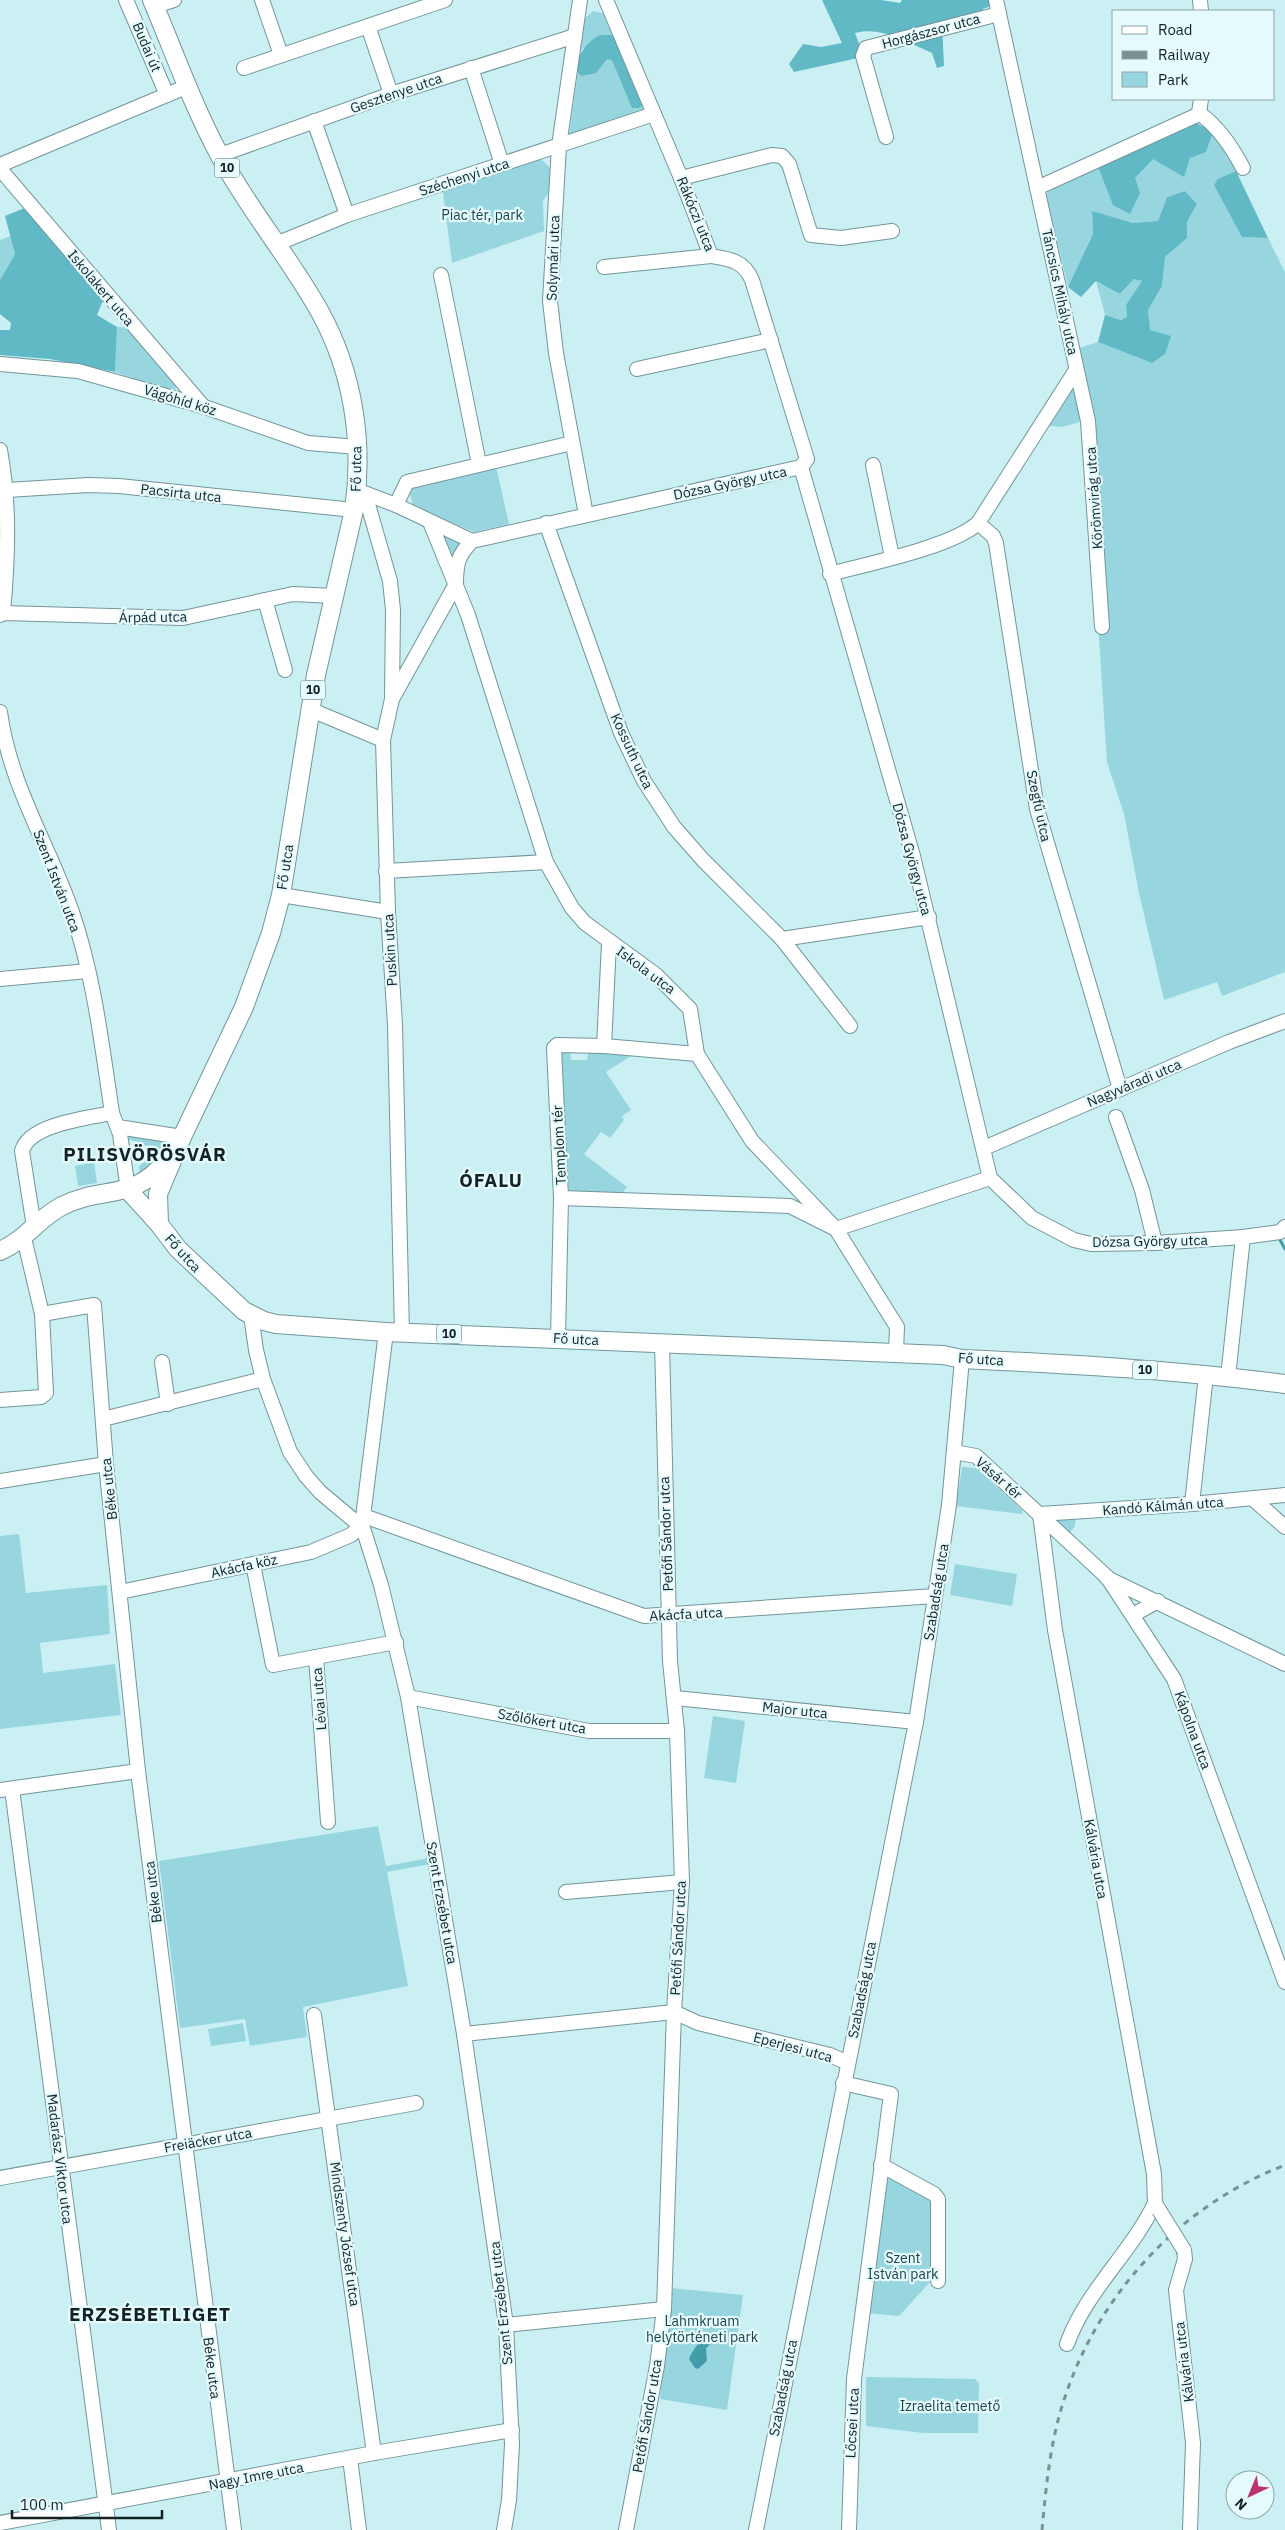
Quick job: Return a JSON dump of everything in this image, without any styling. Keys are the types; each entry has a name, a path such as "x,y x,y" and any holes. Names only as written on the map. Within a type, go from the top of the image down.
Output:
{"main road":[{"name":"Budai út","path":"153,3 188,86"},
{"name":"Fő utca","path":"188,86 220,155 320,313 339,356 352,400 361,492 354,510 309,709 281,895 271,933 246,1002 180,1142 158,1194 159,1224 186,1258 220,1291 251,1316 276,1324 394,1332 896,1352 1206,1375 1285,1384"},
{"path":"0,1251 69,1202 132,1190 154,1174 180,1142"},
{"path":"132,1190 146,1197 158,1194"},
{"path":"132,1190 159,1224"}],"street":[{"name":"Budai út","path":"126,0 167,95"},
{"path":"153,3 174,0"},
{"path":"262,0 281,55"},
{"path":"244,68 445,0"},
{"name":"Solymári utca","path":"580,0 559,146 550,301 556,353 586,515"},
{"name":"Rákóczi utca","path":"606,0 681,178 711,256 729,258 742,264 748,271 771,340 806,458 801,467"},
{"name":"Horgászsor utca","path":"886,137 863,56 866,48 998,7"},
{"name":"Táncsics Mihály utca","path":"830,574 962,535 978,523 1076,370 998,7"},
{"path":"368,26 391,94"},
{"name":"Gesztenye utca","path":"220,155 391,94 574,36"},
{"path":"471,68 502,164"},
{"path":"2,173 188,86"},
{"path":"1199,113 1201,100"},
{"path":"1037,188 1199,113"},
{"path":"1199,113 1232,146 1243,168"},
{"name":"Széchenyi utca","path":"276,244 347,214 654,114"},
{"path":"314,121 347,214"},
{"path":"681,178 772,155 782,156 789,164 811,235 841,238 892,231"},
{"name":"Iskolakert utca","path":"2,173 202,406"},
{"path":"604,267 711,256"},
{"path":"441,276 479,464"},
{"path":"637,369 771,340"},
{"name":"Vágóhíd köz","path":"0,364 78,371 202,406 308,443 358,447"},
{"name":"Körömvirág utca","path":"1076,370 1088,422 1102,627"},
{"path":"396,505 407,482 572,444"},
{"path":"0,450 7,490 7,568 1,614"},
{"path":"873,465 892,557"},
{"name":"Dózsa György utca","path":"472,540 801,467 830,574 913,856 990,1178 1032,1218 1074,1240 1091,1244 1155,1243 1283,1234"},
{"name":"Pacsirta utca","path":"7,490 88,485 119,486 354,510"},
{"path":"361,492 396,505 472,540 459,557 456,565 456,584"},
{"path":"361,492 390,581 393,610 392,699"},
{"name":"Iskola utca","path":"430,522 456,584 483,660 546,862 572,908 609,943 656,976 686,1004 693,1018 694,1043 697,1054 752,1141 836,1229 897,1327 896,1352"},
{"name":"Kossuth utca","path":"546,523 621,733 644,781 674,828 794,952 850,1026"},
{"name":"Szegfű utca","path":"978,523 993,536 996,543 1037,809 1120,1089"},
{"name":"Puskin utca","path":"363,1521 367,1479 394,1332 395,1026 386,871 383,740 392,699 456,584"},
{"name":"Árpád utca","path":"1,614 183,618 293,594 334,596"},
{"path":"265,600 286,670"},
{"path":"309,709 383,740"},
{"name":"Szent István utca","path":"0,712 12,769 72,912 88,971 112,1113 118,1127 132,1190"},
{"path":"386,871 546,862"},
{"path":"281,895 388,912"},
{"path":"782,940 928,917"},
{"path":"604,1046 609,943"},
{"path":"0,979 88,971"},
{"name":"Nagyváradi utca","path":"984,1148 1229,1042 1285,1021"},
{"name":"Templom tér","path":"697,1054 557,1044 554,1048 561,1198 790,1206 836,1229"},
{"path":"0,1400 42,1397 46,1393 46,1360 42,1314 29,1232 23,1146 32,1136 42,1130 68,1122 112,1113"},
{"path":"1116,1117 1142,1190 1155,1243"},
{"path":"118,1127 180,1142"},
{"path":"836,1229 990,1178"},
{"path":"558,1338 561,1198"},
{"path":"1228,1377 1243,1237"},
{"name":"Béke utca","path":"42,1314 94,1305 106,1464 138,1771 234,2530"},
{"path":"251,1316 256,1350 264,1379 284,1437 296,1463 320,1492 363,1521"},
{"name":"Petőfi Sándor utca","path":"626,2530 657,2366 664,2309 674,2012 682,1882 682,1812 675,1698 670,1661 662,1343"},
{"path":"954,1450 962,1358"},
{"path":"162,1362 168,1404"},
{"path":"1192,1504 1206,1375"},
{"path":"103,1419 264,1379"},
{"name":"Vásár tér","path":"954,1450 976,1456 1040,1514"},
{"name":"Szabadság utca","path":"756,2530 916,1722 949,1505 954,1450"},
{"path":"0,1481 106,1464"},
{"name":"Kandó Kálmán utca","path":"1040,1514 1192,1504 1285,1495"},
{"path":"1253,1499 1285,1525"},
{"name":"Kápolna utca","path":"1040,1514 1107,1577 1174,1679 1285,1982"},
{"name":"Kálvária utca","path":"1040,1514 1055,1630 1154,2174 1157,2206 1184,2250 1185,2259 1176,2290 1193,2442 1190,2530"},
{"name":"Akácfa köz","path":"120,1592 311,1552 351,1535 363,1521"},
{"name":"Akácfa utca","path":"363,1521 644,1616 669,1616 935,1596"},
{"name":"Szent Erzsébet utca","path":"363,1521 396,1642 408,1697 464,2034 506,2325 512,2430 509,2500 504,2530"},
{"path":"253,1564 271,1664 316,1657"},
{"path":"1107,1577 1285,1664"},
{"path":"1133,1615 1158,1601"},
{"name":"Lévai utca","path":"328,1822 316,1657 396,1642"},
{"name":"Szőlőkert utca","path":"408,1697 589,1731 677,1731"},
{"name":"Major utca","path":"675,1698 916,1722"},
{"path":"6,1790 138,1771"},
{"name":"Madarász Viktor utca","path":"6,1790 61,2166 109,2530"},
{"path":"566,1892 682,1882"},
{"path":"464,2034 674,2012"},
{"name":"Eperjesi utca","path":"674,2012 683,2028 826,2063 848,2063"},
{"name":"Mindszenty József utca","path":"314,2015 374,2453"},
{"path":"844,2084 890,2094 881,2166 934,2194 938,2199 938,2281"},
{"name":"Freiäcker utca","path":"0,2178 416,2103"},
{"name":"Lőcsei utca","path":"850,2530 854,2379 881,2166"},
{"path":"1067,2344 1074,2324 1086,2303 1157,2206"},
{"path":"506,2325 664,2309"},
{"name":"Nagy Imre utca","path":"0,2523 374,2453 512,2430"},
{"path":"350,2458 359,2530"}],"green space":[{"path":"593,11 606,14 619,38 615,39 644,110 569,137 580,52 614,39 583,48 581,51 585,18"},
{"path":"1213,132 1236,171 1218,179 1242,237 1268,238 1285,272 1285,972 1222,996 1217,982 1164,1000 1139,893 1124,814 1107,762 1094,561 1105,558 1094,422 1079,348 1098,342 1152,363 1148,310 1162,286 1165,257 1187,238 1187,222 1197,204 1185,191 1167,197 1158,221 1134,223 1092,212 1093,234 1068,287 1046,195 1056,183 1097,164 1135,178 1153,158 1190,158"},
{"name":"Piac tér, park","path":"541,159 550,168 550,191 543,201 544,231 452,263 443,192"},
{"path":"11,236 15,254 0,280 0,240"},
{"path":"1134,279 1143,281 1126,305 1127,317 1122,320 1105,315 1096,281 1120,294"},
{"path":"117,327 129,327 178,385 173,392 115,372"},
{"path":"1076,373 1087,420 1062,427 1042,425 1049,414 1054,417 1067,398 1062,394"},
{"path":"496,467 509,524 474,532 413,506 410,494 413,488"},
{"path":"442,534 461,542 452,557 450,556"},
{"path":"560,1051 570,1051 571,1060 587,1060 588,1051 631,1056 606,1072 631,1110 622,1116 624,1120 610,1138 601,1132 584,1154 627,1187 621,1195 567,1193"},
{"path":"128,1134 164,1141 157,1162 140,1176 139,1166 149,1159 149,1149 143,1143 129,1140"},
{"path":"94,1162 97,1183 78,1186 75,1166"},
{"path":"962,1467 976,1468 1022,1510 1023,1514 956,1506"},
{"path":"1076,1513 1075,1526 1066,1537 1046,1515"},
{"path":"19,1534 26,1593 107,1585 110,1634 40,1643 43,1673 115,1664 121,1715 0,1729 0,1536"},
{"path":"955,1564 1017,1574 1012,1606 950,1595"},
{"path":"713,1716 745,1721 736,1783 704,1778"},
{"path":"378,1826 386,1866 429,1858 431,1864 387,1872 408,1986 303,2007 307,2037 250,2046 245,2019 180,2028 159,1861"},
{"path":"243,2023 246,2041 211,2046 208,2029"},
{"name":"Szent István park","path":"883,2173 929,2198 933,2204 933,2279 899,2316 867,2313"},
{"name":"Lahmkruam helytörténeti park","path":"671,2288 743,2295 727,2410 660,2399"},
{"name":"Izraelita temető","path":"866,2377 975,2379 979,2383 978,2433 923,2433 866,2426"}],"shaded area":[{"path":"822,0 881,0 900,3 902,0 994,0 993,5 983,9 983,14 942,24 944,66 937,68 932,53 904,40 865,31 855,33 861,49 858,58 794,72 789,64 803,44 821,47 842,43"},
{"path":"600,35 611,35 619,38 645,103 639,108 632,108 612,60 607,59 596,73 581,76 575,69 584,49"},
{"path":"1191,120 1213,132 1206,152 1190,158 1184,177 1153,159 1135,178 1140,193 1130,214 1113,205 1097,164"},
{"path":"1236,171 1268,238 1242,237 1214,185 1218,179"},
{"path":"1185,191 1197,204 1187,222 1187,238 1165,257 1162,286 1148,310 1150,330 1171,336 1165,354 1152,363 1098,342 1105,315 1121,320 1127,317 1126,305 1142,281 1134,279 1120,294 1096,281 1081,297 1068,287 1093,234 1092,211 1133,223 1158,221 1167,197"},
{"path":"27,207 104,298 97,315 117,327 115,372 50,359 0,355 0,330 10,330 11,323 0,314 0,280 15,254 5,216"},
{"path":"703,2334 707,2334 712,2343 706,2348 707,2361 698,2369 695,2368 689,2359"}],"waterway":[{"path":"1280,1240 1285,1249"}],"railway":[{"path":"1042,2530 1052,2450 1063,2403 1078,2363 1097,2326 1120,2291 1147,2259 1177,2230 1210,2204 1246,2183 1285,2165"}],"district":[{"name":"PILISVÖRÖSVÁR","path":"145,1154"},
{"name":"ÓFALU","path":"491,1180"},
{"name":"ERZSÉBETLIGET","path":"150,2314"}]}
